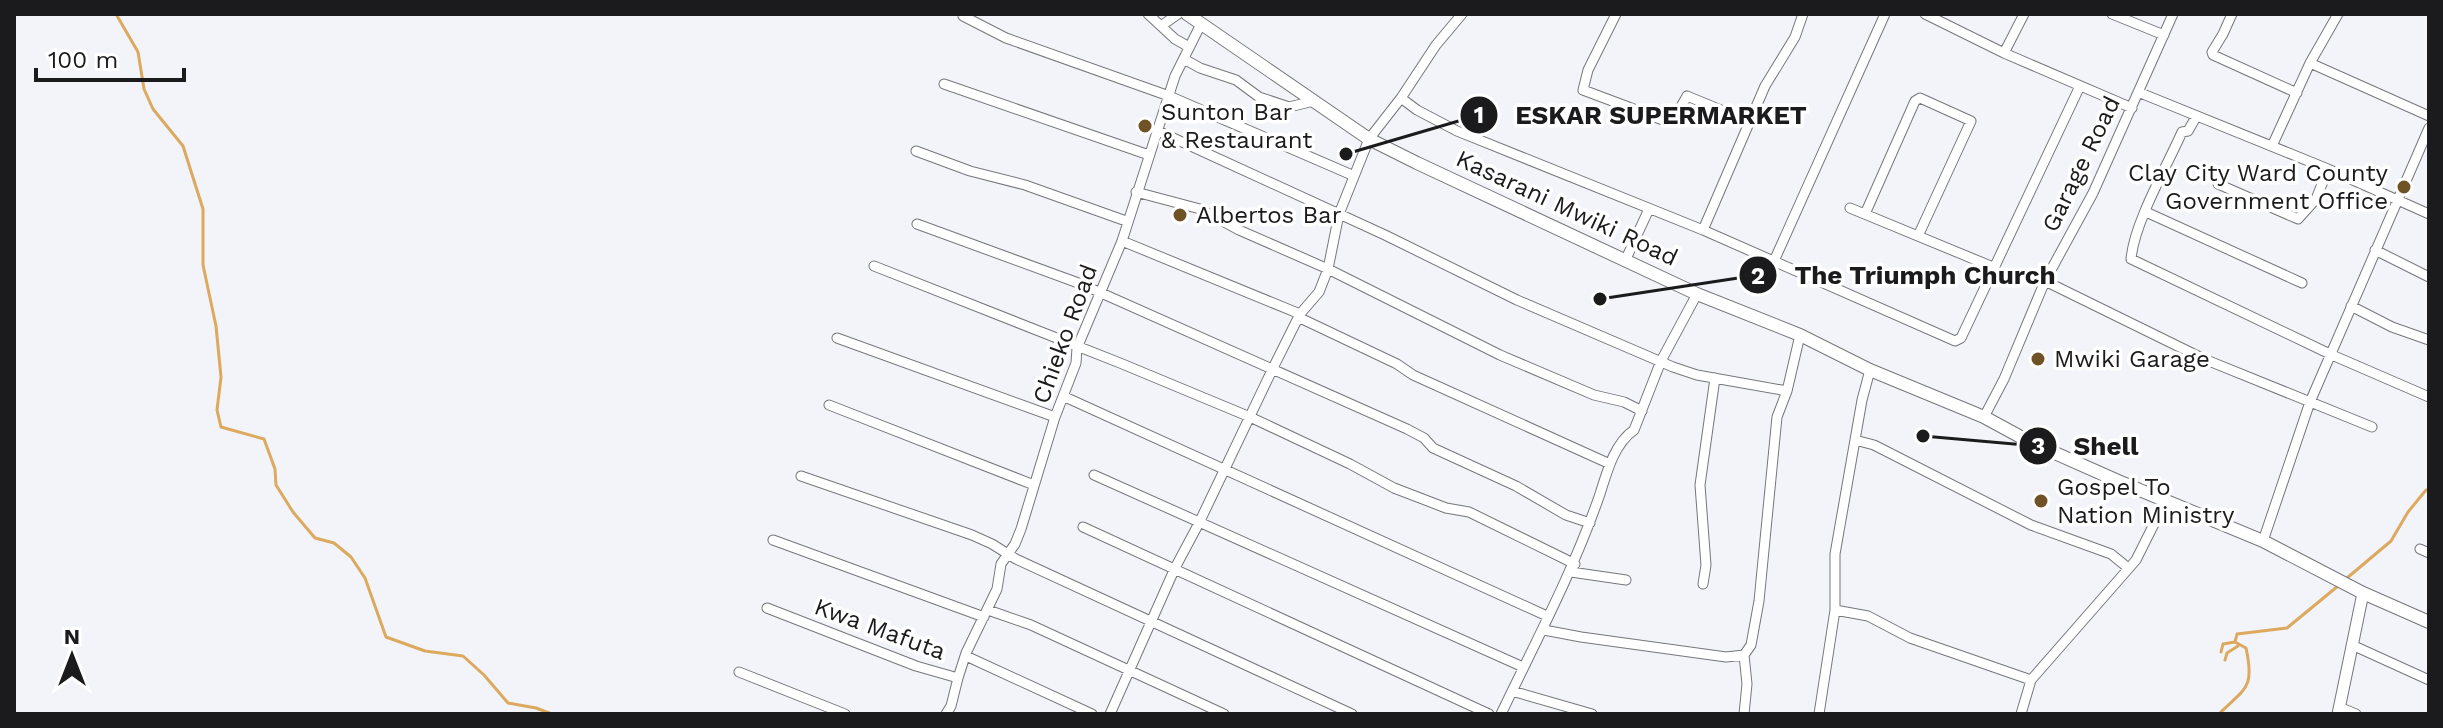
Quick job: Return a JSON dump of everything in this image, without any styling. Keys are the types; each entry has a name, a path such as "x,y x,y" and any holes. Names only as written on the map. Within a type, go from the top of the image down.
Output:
{"main road":[{"name":"Kasarani Mwiki Road","path":"1187,14 1369,139 1697,294 1800,335 1870,370 1984,417 2030,442 2165,502 2263,541 2363,593 2429,622"}],"street":[{"path":"1148,14 1189,47"},
{"path":"1161,26 1178,14"},
{"path":"1110,714 1175,568 1273,368 1300,316 1319,292 1328,269 1339,214 1352,175 1369,139 1462,14"},
{"path":"1616,14 1588,70 1583,90 1663,120 1673,121 1687,96 1750,122"},
{"path":"1703,230 1765,86 1795,37 1803,14"},
{"path":"1774,261 1885,14"},
{"path":"1925,14 2004,53 2132,108"},
{"path":"2004,53 2024,14"},
{"path":"2112,14 2164,35"},
{"name":"Garage Road","path":"1984,417 2004,379 2045,281 2093,193 2173,14"},
{"path":"2232,14 2213,55 2297,93"},
{"path":"2272,146 2310,63 2338,14"},
{"path":"963,16 1006,38 1169,96 1352,175"},
{"name":"Chieko Road","path":"966,656 986,614 1007,553 1015,544 1055,417 1076,363 1077,348 1122,241 1169,96 1201,24"},
{"path":"1184,59 1236,80 1259,97 1289,107 1314,101"},
{"path":"2310,63 2429,116"},
{"path":"944,84 1149,155"},
{"path":"1401,98 1457,131 1703,230 1955,341 1961,338 2080,86"},
{"path":"2138,92 2398,198 2429,214"},
{"path":"1865,214 1915,101 1920,98 1971,121 1918,236"},
{"path":"2196,117 2188,131 2182,132 2146,212 2131,254 2134,263 2429,397"},
{"path":"2263,541 2310,402 2429,128"},
{"path":"1158,131 1517,300 1661,361 1697,375 1787,391"},
{"path":"916,151 1126,221"},
{"path":"2418,151 2429,156"},
{"path":"2218,184 2298,219 2316,199 2328,169"},
{"path":"1136,192 1200,209 1500,355 1594,395 1624,402 1642,411"},
{"path":"1850,208 1993,267"},
{"path":"1625,261 1649,209"},
{"path":"2146,212 2302,283"},
{"path":"917,224 1100,293 1273,368 1407,429 1424,438 1433,448 1516,486 1566,515 1590,523"},
{"path":"1122,241 1300,316 1413,375 1610,464"},
{"path":"2375,250 2429,277"},
{"path":"874,266 1250,417 1394,488 1446,508 1469,512 1573,568 1626,580"},
{"path":"2045,281 2204,359 2372,427"},
{"path":"1501,714 1573,568 1610,464 1624,437 1634,430 1661,361 1697,294"},
{"path":"2351,306 2392,327 2429,340"},
{"path":"1744,714 1747,684 1744,655 1751,645 1759,601 1777,417 1787,391 1800,335"},
{"path":"837,338 1055,417"},
{"path":"1819,714 1835,610 1835,554 1870,370"},
{"path":"1703,584 1706,565 1700,485 1715,378"},
{"path":"1065,397 1547,616"},
{"path":"829,405 1034,485"},
{"path":"1855,440 1874,445 2031,525 2111,554 2127,567"},
{"path":"1094,475 1523,667"},
{"path":"801,476 972,535 1039,570 1352,714"},
{"path":"2021,714 2031,680 2140,554 2165,502"},
{"path":"1083,527 1489,714"},
{"path":"773,540 986,614 1031,625 1224,714"},
{"path":"2356,714 2339,710 2363,593"},
{"name":"Kwa Mafuta","path":"767,608 916,666 958,678 966,656"},
{"path":"1835,610 1868,616 1910,638 2031,680"},
{"path":"1544,630 1726,657 1744,655"},
{"path":"2352,645 2429,680"},
{"path":"966,656 1092,714"},
{"path":"739,672 845,714"},
{"path":"946,714 958,678"},
{"path":"1512,691 1592,714"}],"waterway":[{"path":"116,14 138,52 144,89 153,109 183,146 203,209 203,265 216,326 221,377 217,410 221,427 264,439 275,469 276,485 315,538 334,543 351,557 365,578 386,637 425,651 463,656 508,703 552,714"},
{"path":"2347,578 2391,541 2408,512 2429,490"},
{"path":"2219,714 2241,693 2248,680 2246,648 2235,642 2237,634 2287,628 2338,586"},
{"path":"2221,652 2223,644 2235,642"},
{"path":"2225,660 2227,653 2238,646"},
{"path":"623,714 638,714"}],"place":[{"name":"Sunton Bar & Restaurant","path":"1145,126"},
{"name":"ESKAR SUPERMARKET","path":"1346,154"},
{"name":"Clay City Ward County Government Office","path":"2404,187"},
{"name":"Albertos Bar","path":"1180,215"},
{"name":"The Triumph Church","path":"1600,299"},
{"name":"Mwiki Garage","path":"2038,359"},
{"name":"Shell","path":"1923,436"},
{"name":"Gospel To Nation Ministry","path":"2041,501"}]}
